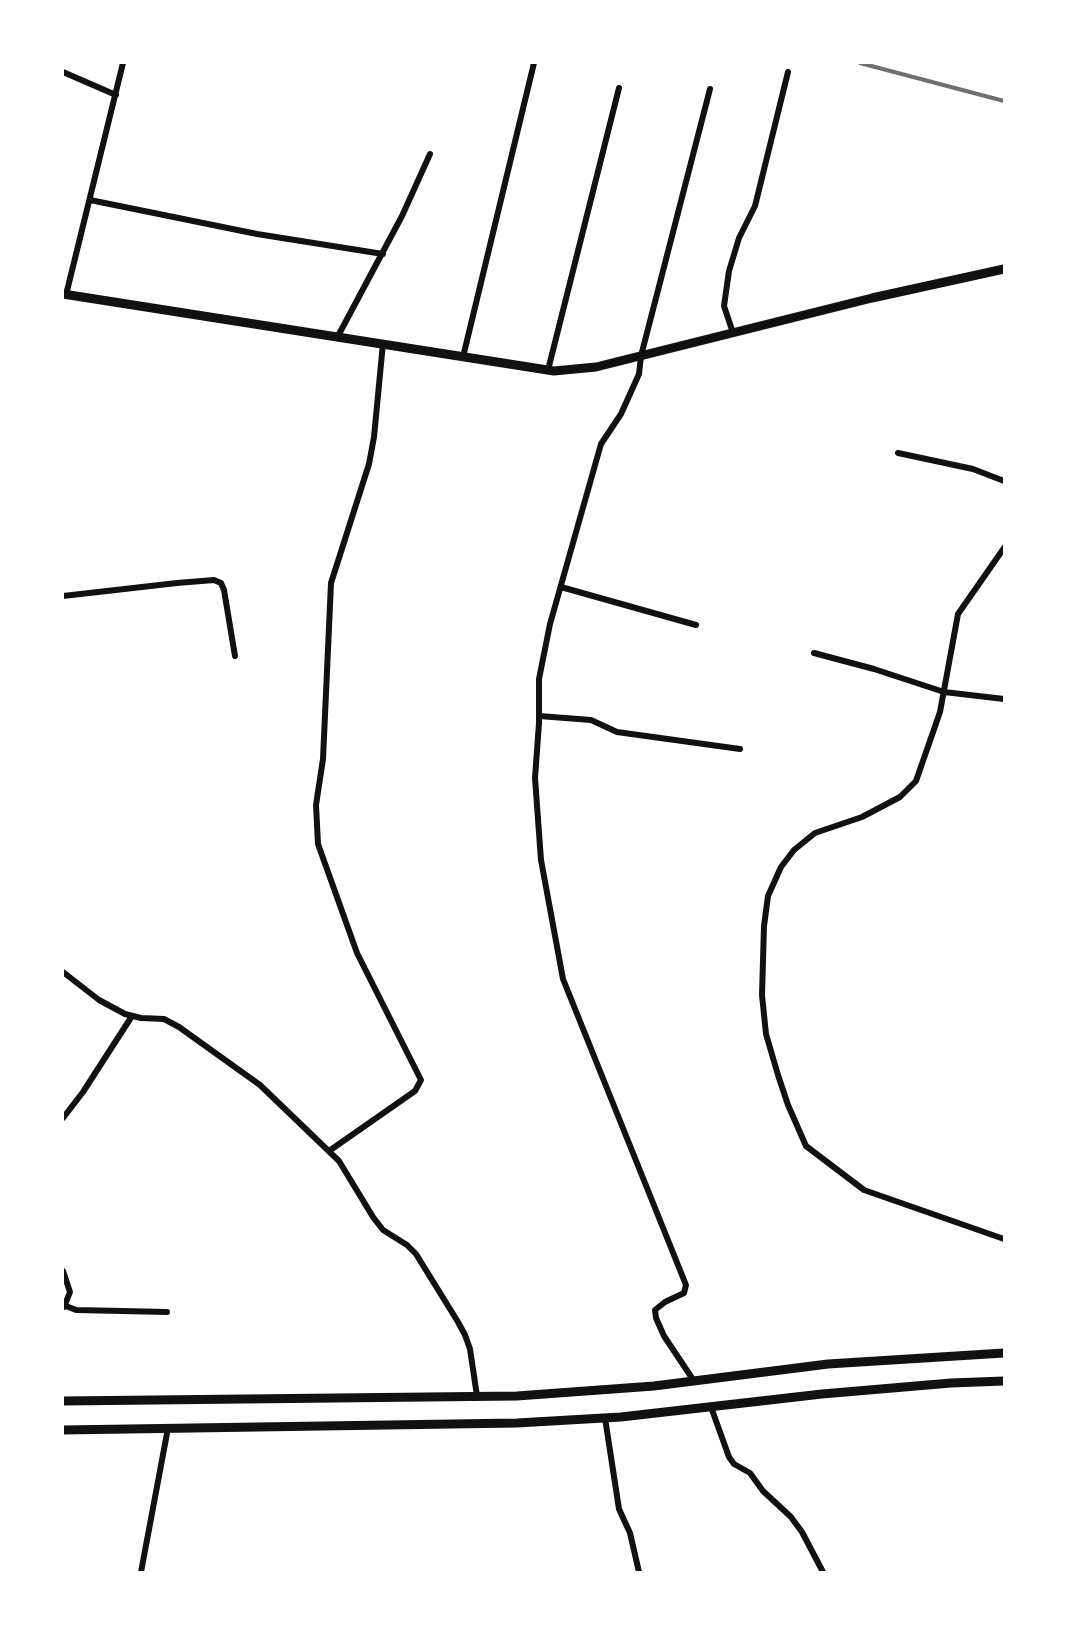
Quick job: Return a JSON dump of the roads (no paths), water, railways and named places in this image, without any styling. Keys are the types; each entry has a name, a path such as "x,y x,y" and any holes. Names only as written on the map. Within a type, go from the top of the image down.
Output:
{"street":[{"path":"123,63 65,294 548,370 596,367 872,298 1004,269"},
{"path":"463,357 534,63"},
{"path":"63,72 116,95"},
{"path":"733,333 724,306 729,271 739,238 755,206 788,72"},
{"path":"548,370 619,88"},
{"path":"694,1381 664,1336 655,1310 665,1302 684,1293 686,1284 563,979 541,860 535,778 539,679 550,624 601,444 621,414 639,374 641,356 710,89"},
{"path":"338,336 402,216 430,154"},
{"path":"90,200 256,234 382,254"},
{"path":"329,1151 415,1091 421,1080 357,953 317,836 316,805 323,759 331,583 369,464 374,437 383,344"},
{"path":"898,453 973,469 1004,481"},
{"path":"1004,548 958,614 940,712 916,781 900,797 862,817 815,833 794,850 781,867 768,896 764,926 762,995 766,1034 788,1105 806,1146 864,1190 1004,1239"},
{"path":"63,596 177,582 214,580 221,583 235,656"},
{"path":"561,587 696,625"},
{"path":"814,653 874,669 944,692 1004,699"},
{"path":"539,716 591,720 617,732 740,749"},
{"path":"63,972 99,1000 132,1016 164,1019 179,1027 260,1085 339,1161 383,1230 407,1245 416,1254 458,1322 470,1349 477,1396"},
{"path":"63,1118 83,1092 132,1016"},
{"path":"63,1271 70,1292 64,1307 76,1310 167,1312"},
{"path":"63,1401 477,1396 591,1391 828,1364 1004,1353"},
{"path":"63,1430 517,1423 605,1418 822,1394 1004,1381"},
{"path":"711,1407 729,1457 734,1464 750,1473 763,1491 791,1517 802,1532 823,1572"},
{"path":"605,1418 619,1509 630,1533 639,1572"},
{"path":"141,1572 168,1428"}],"railway":[{"path":"860,63 1004,101"}]}
